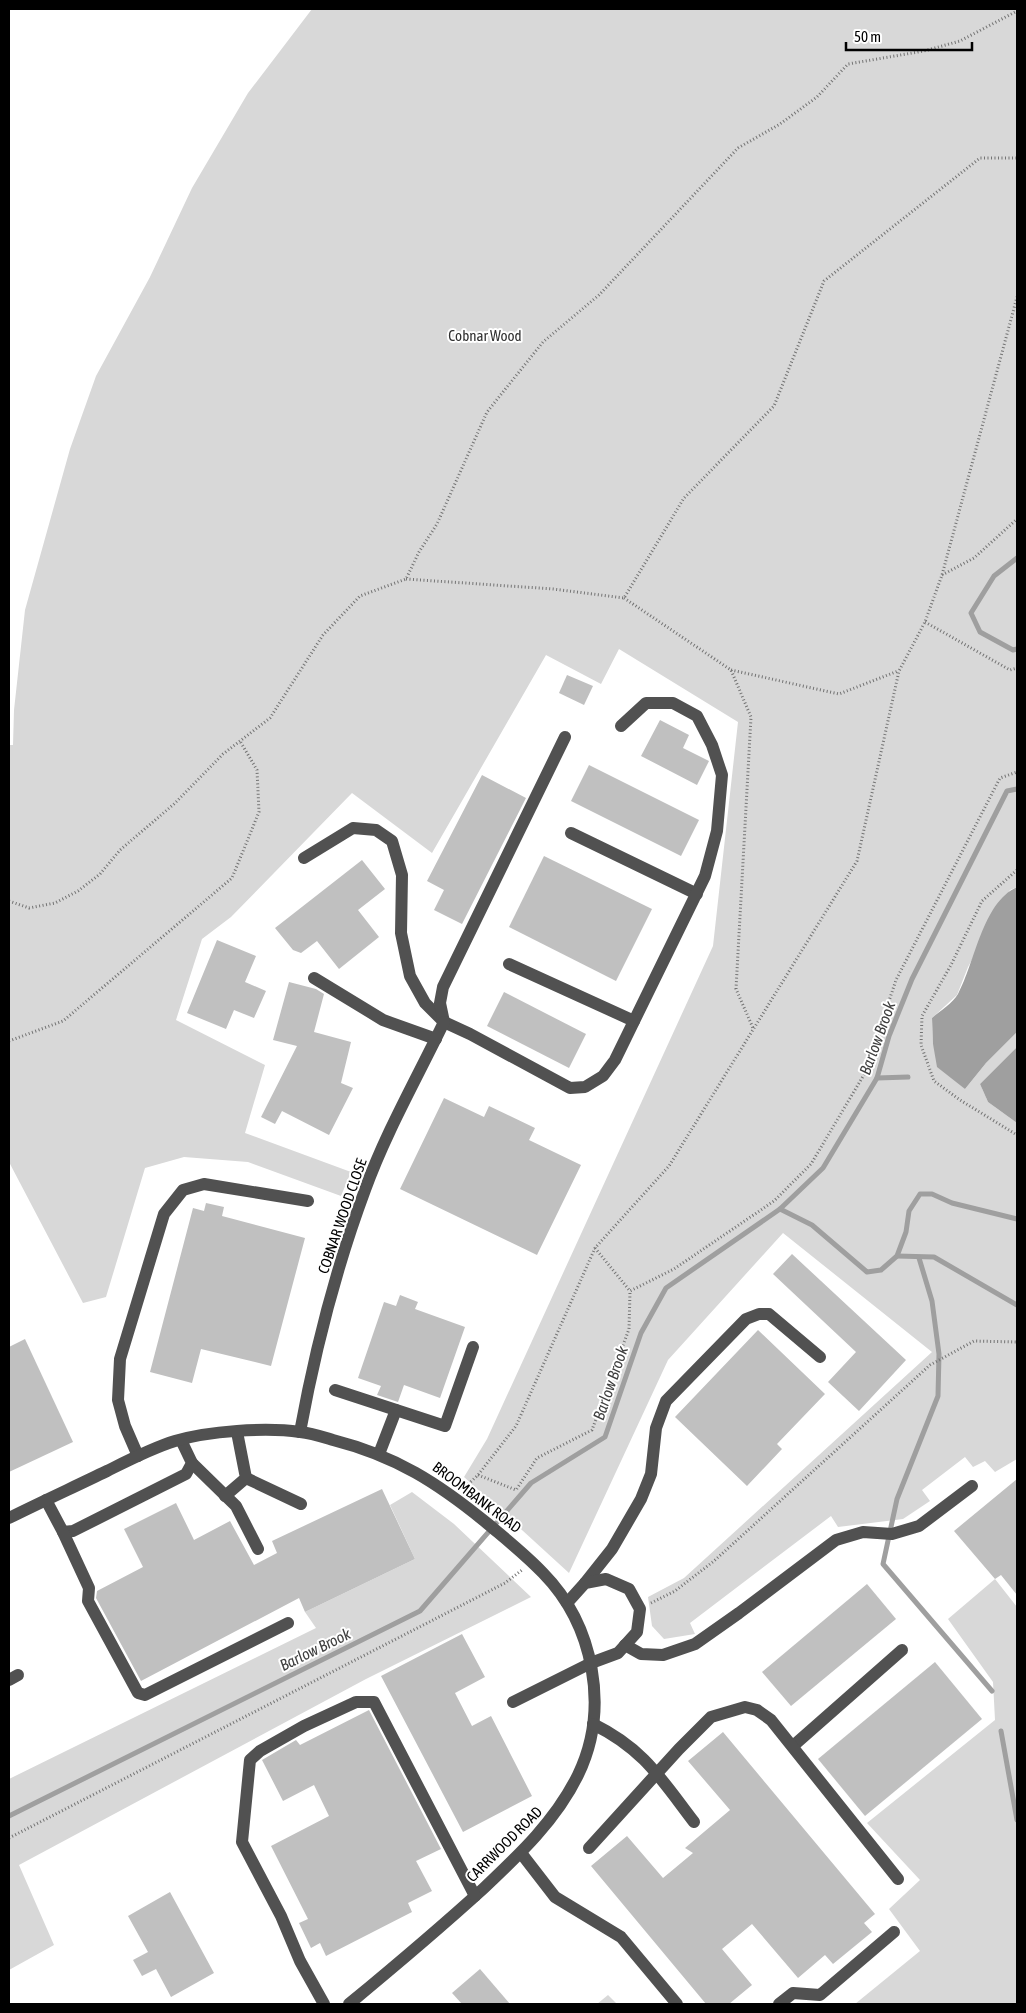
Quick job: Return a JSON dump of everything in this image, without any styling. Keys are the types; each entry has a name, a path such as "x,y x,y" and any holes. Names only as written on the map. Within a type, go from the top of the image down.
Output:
{"street":[{"path":"304,858 353,828 376,830 392,841 402,875 400,933 410,976 425,1003 444,1022 570,1088 585,1087 604,1076 615,1060 706,876 717,831 722,776 712,745 697,716 673,703 646,703 621,726"},
{"path":"444,1022 440,1003 443,987 565,737"},
{"path":"571,833 697,894"},
{"path":"509,964 634,1021"},
{"path":"314,978 383,1020 436,1039"},
{"name":"COBNAR WOOD CLOSE","path":"300,1432 308,1389 325,1323 365,1189 444,1022"},
{"path":"138,1456 125,1426 118,1400 120,1359 164,1214 182,1190 204,1184 308,1201"},
{"path":"567,1603 612,1549 642,1499 651,1474 656,1428 666,1401 746,1320 759,1314 769,1314 820,1357"},
{"path":"335,1390 446,1426 474,1347"},
{"path":"379,1454 396,1410"},
{"path":"237,1432 246,1478"},
{"name":"BROOMBANK ROAD","path":"9,1518 138,1456 181,1440 210,1433 300,1432 360,1447 407,1466 458,1499 518,1549 545,1575 567,1603"},
{"path":"181,1440 192,1463 236,1506 258,1549"},
{"path":"63,1532 73,1531 186,1474 192,1463"},
{"path":"225,1496 246,1478"},
{"path":"246,1478 301,1504"},
{"path":"625,1645 641,1654 663,1655 695,1644 740,1613 836,1540 862,1532 892,1534 919,1526 972,1486"},
{"path":"46,1500 89,1588 88,1601 138,1693 145,1695 288,1623"},
{"path":"513,1702 591,1663 618,1653 637,1632 640,1610 629,1589 606,1579 585,1583"},
{"name":"CARRWOOD ROAD","path":"349,2004 475,1896 521,1853 556,1814 579,1773 592,1737 596,1696 590,1653 567,1603"},
{"path":"793,1746 902,1650"},
{"path":"324,2004 300,1961 282,1916 242,1842 250,1760 260,1751 304,1726 356,1702 374,1702 475,1896"},
{"path":"589,1848 711,1717 745,1707 756,1710 771,1720 898,1880"},
{"path":"593,1724 613,1734 637,1751 657,1773 694,1822"},
{"path":"521,1853 555,1897 621,1937 677,2004"},
{"path":"779,2004 793,1993 820,1995 894,1932"}],"path":[{"path":"406,579 419,552 437,524 487,412 543,342 599,295 738,148 780,124 817,97 848,64 924,51 960,41 1017,11"},
{"path":"9,901 29,908 55,903 78,891 100,874 120,850 174,804 223,754 270,718 323,636 360,596 406,579 553,589 624,598 684,498 774,406 824,281 980,158 1017,158"},
{"path":"458,1499 516,1426 595,1248 669,1166 858,861 899,671 924,622 942,575 1017,297"},
{"path":"942,575 974,558 1017,519"},
{"path":"924,622 1010,670 1017,668"},
{"path":"730,670 838,694 899,671"},
{"path":"9,1041 63,1021 232,878 259,812 257,770 240,741"},
{"path":"630,1291 674,1269 774,1201 811,1164 865,1073 896,980 1000,778 1017,772"},
{"path":"1017,870 982,901 951,965 922,1016 920,1045 934,1081 960,1100 1017,1134"},
{"path":"478,1475 516,1490 538,1458 592,1430 629,1329 630,1291 595,1248"},
{"path":"640,1610 675,1591 714,1561 930,1365 974,1341 1017,1342"},
{"path":"9,1838 505,1583 532,1562"}],"green space":[{"name":"Cobnar Wood","path":"312,9 1017,9 1017,887 1010,890 968,967 957,995 932,1018 933,1044 965,1089 986,1063 1017,1032 1017,1047 980,1084 988,1102 1017,1123 1017,1459 995,1472 985,1461 973,1467 965,1457 922,1490 930,1501 903,1519 838,1527 831,1516 690,1623 695,1634 664,1639 652,1626 648,1597 684,1578 932,1352 783,1233 668,1360 569,1573 464,1477 487,1439 713,946 738,722 619,649 601,684 546,655 432,853 352,793 231,917 202,939 176,1020 265,1065 245,1133 351,1172 341,1196 248,1162 184,1157 145,1168 106,1297 83,1303 9,1162 9,745 13,745 14,710 25,610 70,449 96,376 150,277 192,188 248,93"},
{"path":"412,1492 454,1524 531,1597 366,1679 19,1865 54,1945 9,1970 9,1779 316,1628 305,1612 415,1559 390,1505"},
{"path":"995,1579 1017,1607 1017,2004 855,2004 920,1951 889,1909 920,1880 867,1823 995,1720 993,1682 948,1619"},
{"path":"608,1995 617,2004 597,2004"}],"shaded area":[{"path":"1017,887 1017,1032 986,1063 965,1089 937,1067 933,1044 932,1018 950,1004 958,994 987,920 995,906 1005,895"},
{"path":"1017,1047 1017,1123 988,1102 980,1084"}],"building":[{"path":"567,675 593,686 584,705 559,693"},
{"path":"660,720 689,735 683,748 709,761 697,785 641,756"},
{"path":"589,765 699,820 681,856 571,801"},
{"path":"482,775 526,798 462,924 434,910 444,890 427,881"},
{"path":"544,856 652,909 616,981 509,927"},
{"path":"362,860 385,889 358,910 379,937 339,969 317,941 301,953 293,950 275,928"},
{"path":"217,940 256,956 245,982 266,991 254,1018 234,1010 226,1029 187,1013"},
{"path":"289,982 316,989 324,994 314,1032 351,1042 341,1083 353,1088 329,1135 282,1111 275,1124 261,1117 297,1046 273,1040"},
{"path":"504,992 586,1034 569,1068 487,1026"},
{"path":"444,1098 484,1117 489,1106 535,1128 529,1140 581,1165 537,1255 400,1189"},
{"path":"206,1203 224,1207 222,1216 305,1238 271,1366 201,1349 192,1383 150,1372 193,1208 204,1211"},
{"path":"792,1254 906,1360 859,1411 828,1382 856,1352 773,1274"},
{"path":"400,1295 418,1302 415,1309 465,1327 440,1398 404,1385 398,1402 377,1395 381,1386 358,1378 384,1302 396,1306"},
{"path":"758,1330 825,1394 777,1444 782,1449 747,1486 675,1417"},
{"path":"25,1339 73,1442 9,1472 9,1347"},
{"path":"1017,1479 1017,1595 1001,1575 995,1579 954,1531"},
{"path":"382,1489 415,1559 305,1612 299,1598 141,1681 96,1598 97,1591 143,1567 124,1529 176,1503 194,1540 230,1521 254,1565 277,1553 272,1541"},
{"path":"867,1584 896,1619 791,1706 762,1672"},
{"path":"462,1634 485,1677 455,1693 472,1726 491,1716 532,1796 463,1832 381,1676"},
{"path":"935,1662 982,1719 865,1816 818,1759"},
{"path":"369,1710 441,1849 416,1861 432,1891 408,1903 412,1912 326,1956 320,1943 311,1948 299,1923 308,1919 271,1846 329,1816 314,1785 283,1801 262,1760 296,1740 300,1745"},
{"path":"723,1732 875,1914 864,1923 872,1932 833,1964 825,1955 798,1978 752,1924 722,1949 752,1985 729,2004 706,2004 591,1866 627,1836 663,1878 693,1853 685,1848 730,1810 688,1761"},
{"path":"170,1892 214,1973 171,1997 156,1969 142,1976 133,1960 148,1952 128,1916"},
{"path":"480,1969 510,2004 462,2004 452,1993"}],"waterway":[{"name":"Barlow Brook","path":"1017,558 994,576 971,613 980,632 1013,650 1017,649"},
{"name":"Barlow Brook","path":"9,1816 420,1611 531,1483 605,1437 641,1333 666,1288 780,1209 823,1168 877,1078 889,1036 912,979 1007,791 1017,789"},
{"path":"877,1078 908,1077"},
{"path":"780,1209 812,1225 867,1272 881,1270 897,1256 906,1232 909,1211 920,1194 932,1194 952,1203 1017,1219"},
{"path":"897,1256 934,1257 1017,1305"},
{"path":"919,1258 932,1301 939,1354 938,1396 897,1499 883,1564 992,1691"},
{"path":"1001,1731 1017,1820"}]}
